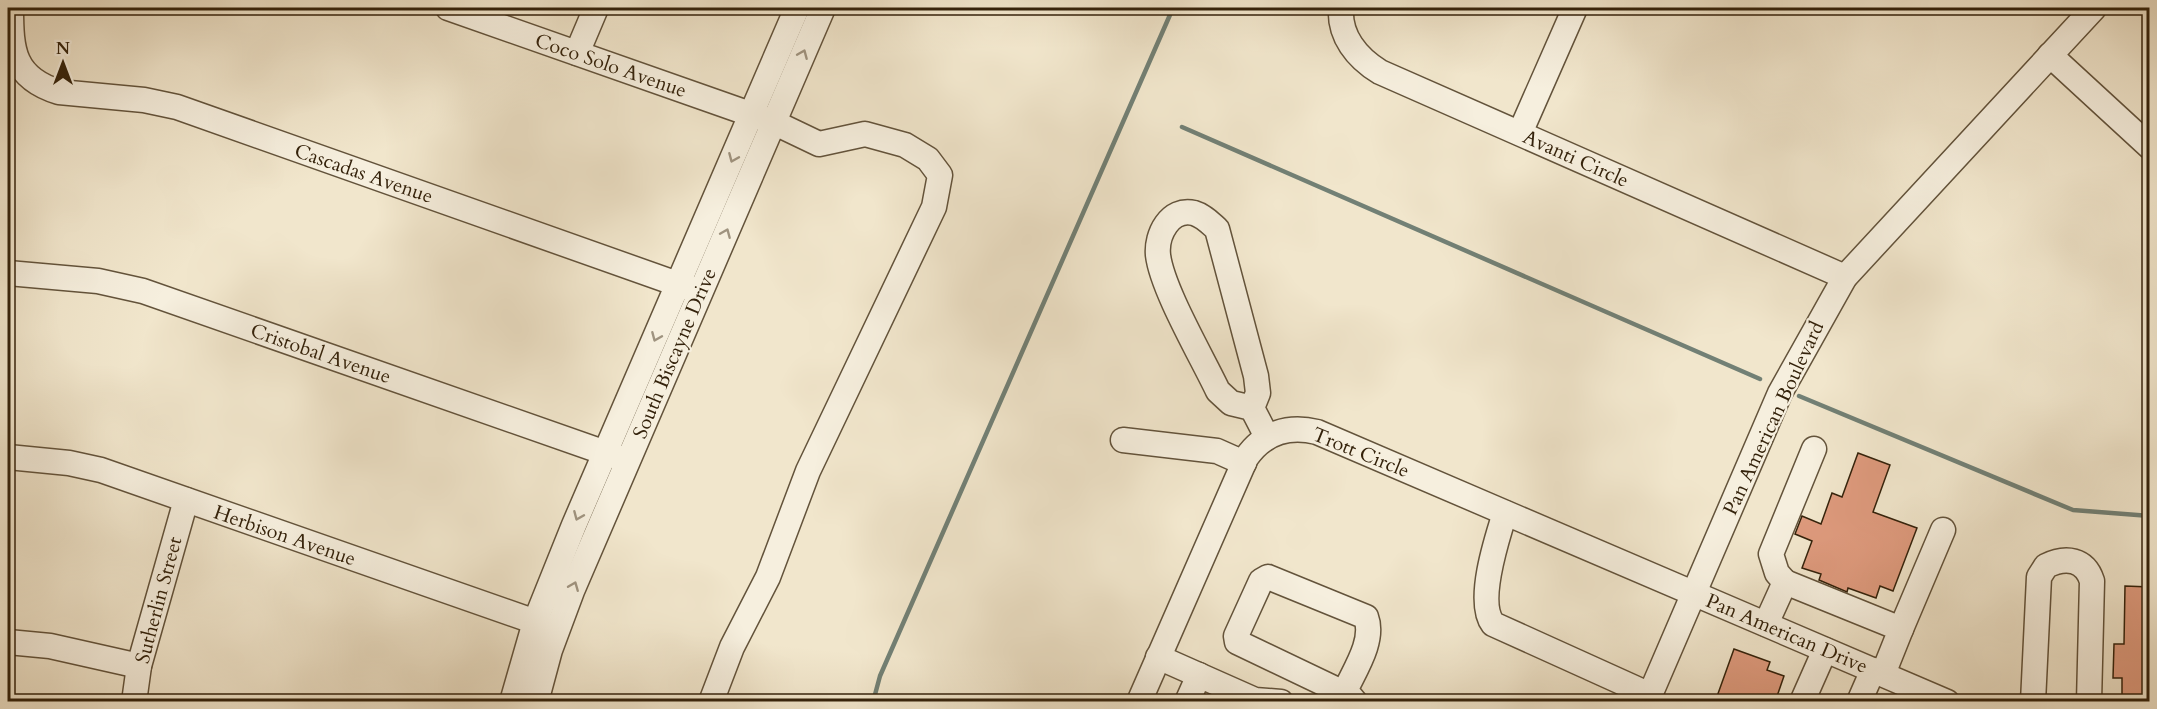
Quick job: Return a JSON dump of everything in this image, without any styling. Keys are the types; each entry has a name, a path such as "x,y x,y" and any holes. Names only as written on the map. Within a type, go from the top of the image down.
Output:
{"street":[{"name":"Cascadas Avenue","path":"11,8 13,53 25,74 46,88 59,92 144,100 177,107 689,288"},
{"name":"Coco Solo Avenue","path":"448,8 762,118 819,144 865,134 905,146 928,159 940,175 934,207 808,471 768,578 732,647 711,702"},
{"path":"577,53 596,8"},
{"name":"South Biscayne Drive","path":"512,702 535,622 605,453 689,288 762,118 797,8"},
{"name":"South Biscayne Drive","path":"762,118 823,8"},
{"name":"Avanti Circle","path":"1341,8 1343,28 1350,45 1367,64 1845,277"},
{"path":"1520,134 1575,8"},
{"name":"Pan American Boulevard","path":"1648,698 1780,393 1845,277 2094,8"},
{"path":"2050,55 2150,147"},
{"path":"1139,702 1244,463 1252,449 1267,437 1252,408 1258,393 1256,376 1216,229 1206,219 1193,213 1176,216 1164,225 1158,241 1162,276 1218,391 1231,403 1252,408"},
{"name":"Cristobal Avenue","path":"8,273 98,281 134,288 628,461"},
{"name":"South Biscayne Drive","path":"536,702 558,630 628,461 689,288"},
{"name":"Trott Circle","path":"1267,437 1290,429 1317,432 1693,593"},
{"path":"1123,440 1217,451 1244,463"},
{"path":"1814,449 1771,554 1777,573 1785,582 1901,630"},
{"name":"Herbison Avenue","path":"8,457 69,463 102,470 558,630"},
{"name":"Sutherlin Street","path":"134,702 139,666 186,500"},
{"path":"1504,513 1494,550 1487,597 1487,616 1493,624 1648,698"},
{"path":"1859,702 1901,630 1943,530"},
{"path":"2033,702 2039,577 2046,566 2067,559 2079,562 2088,570 2092,581 2089,702"},
{"path":"1268,577 1366,617 1369,638 1349,697 1237,642 1236,636 1261,581 1268,577"},
{"path":"1766,624 1785,582"},
{"name":"Pan American Drive","path":"1693,593 1947,702"},
{"path":"8,642 50,646 139,666"},
{"path":"1803,702 1825,650"},
{"path":"1158,657 1255,700 1272,701"},
{"path":"1187,702 1199,675"}],"building":[{"path":"1858,453 1890,465 1873,512 1917,528 1893,591 1880,586 1876,598 1848,588 1847,592 1819,580 1821,574 1802,568 1812,541 1795,534 1802,516 1821,524 1832,493 1842,497"},
{"path":"2125,586 2150,587 2150,702 2122,702 2122,678 2113,678 2114,644 2124,644"},
{"path":"1734,649 1770,662 1767,670 1784,676 1775,702 1715,702"}],"waterway":[{"path":"873,702 880,676 1173,8"},
{"path":"1182,127 1760,379"},
{"path":"1799,396 2073,510 2150,516"}]}
